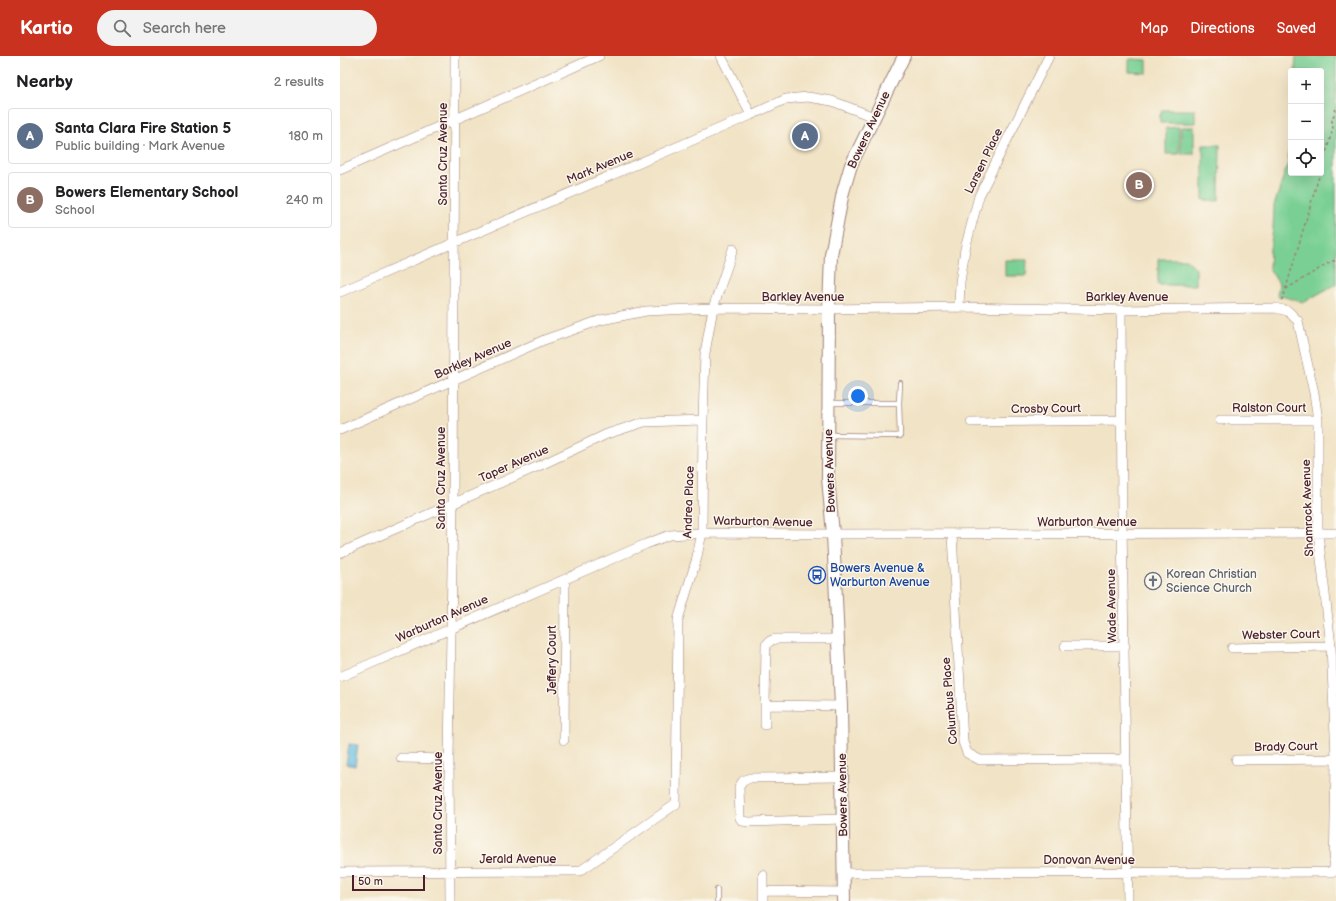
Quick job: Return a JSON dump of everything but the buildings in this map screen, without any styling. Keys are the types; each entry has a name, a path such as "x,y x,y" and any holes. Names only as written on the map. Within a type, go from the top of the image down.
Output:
{"main road":[{"name":"Bowers Avenue","path":"844,896 841,706 833,534 828,478 828,309 832,255 843,192 850,165 904,56"}],"street":[{"name":"Santa Cruz Avenue","path":"450,901 451,872 449,759 452,628 455,56"},
{"path":"340,170 599,56"},
{"path":"721,56 751,115"},
{"name":"Larsen Place","path":"959,307 960,282 965,249 979,196 1050,56"},
{"name":"Mark Avenue","path":"340,292 751,115 786,98 808,97 832,101 874,117"},
{"name":"Andrea Place","path":"676,804 678,620 696,561 702,533 705,353 713,308 733,249"},
{"name":"Barkley Avenue","path":"340,430 544,340 601,320 646,311 713,308 828,309 959,307 1121,310 1275,308 1288,311"},
{"name":"Wade Avenue","path":"1121,310 1122,534 1128,901"},
{"name":"Shamrock Avenue","path":"1288,311 1298,321 1314,393 1318,420 1318,533 1331,646 1336,758"},
{"name":"Taper Avenue","path":"340,553 453,504 607,434 644,422 703,420"},
{"name":"Crosby Court","path":"971,422 1121,420"},
{"name":"Ralston Court","path":"1220,420 1318,420"},
{"name":"Warburton Avenue","path":"340,677 646,544 670,535 702,533 1336,533"},
{"name":"Columbus Place","path":"952,534 963,742 967,753 980,760 1126,760"},
{"name":"Jeffery Court","path":"564,740 565,580"},
{"path":"765,725 766,645 775,639 837,639"},
{"path":"1065,646 1125,646"},
{"name":"Webster Court","path":"1232,648 1331,646"},
{"path":"765,705 841,706"},
{"path":"401,758 449,759"},
{"name":"Brady Court","path":"1236,760 1336,758"},
{"name":"Donovan Avenue","path":"844,873 1334,872 1336,763"},
{"path":"842,777 750,778 743,781 740,787 740,818 742,821 749,822 843,819"},
{"name":"Jerald Avenue","path":"340,872 580,871 676,804"},
{"path":"762,875 763,901"},
{"path":"763,891 844,896"}],"lane":[{"path":"828,435 900,436 900,383"},
{"path":"828,403 899,403"},
{"path":"717,890 717,901"}],"path":[{"path":"1324,159 1333,130 1332,120 1336,109"},
{"path":"1275,308 1283,298 1319,176"},
{"path":"1285,290 1332,261 1336,261"}],"green space":[{"path":"1296,56 1336,56 1336,285 1304,302 1277,295 1279,284 1269,268 1274,206 1288,163 1288,176 1324,176 1324,68 1295,68"},
{"path":"1129,60 1147,60 1147,73 1129,72"},
{"path":"1162,110 1195,110 1195,123 1160,123 1160,115"},
{"path":"1179,127 1179,154 1166,154 1166,128"},
{"path":"1181,127 1194,127 1194,154 1181,154"},
{"path":"1203,145 1220,145 1219,201 1203,200"},
{"path":"1158,259 1186,259 1196,268 1196,285 1158,285"},
{"path":"1005,260 1027,260 1026,276 1005,276"}],"water":[{"path":"349,744 358,745 355,766 346,764"}],"place":[{"name":"Santa Clara Fire Station 5","path":"805,136"},
{"name":"Bowers Elementary School","path":"1139,185"},
{"name":"Bowers Avenue & Warburton Avenue","path":"817,575"},
{"name":"Korean Christian Science Church","path":"1153,581"}]}
